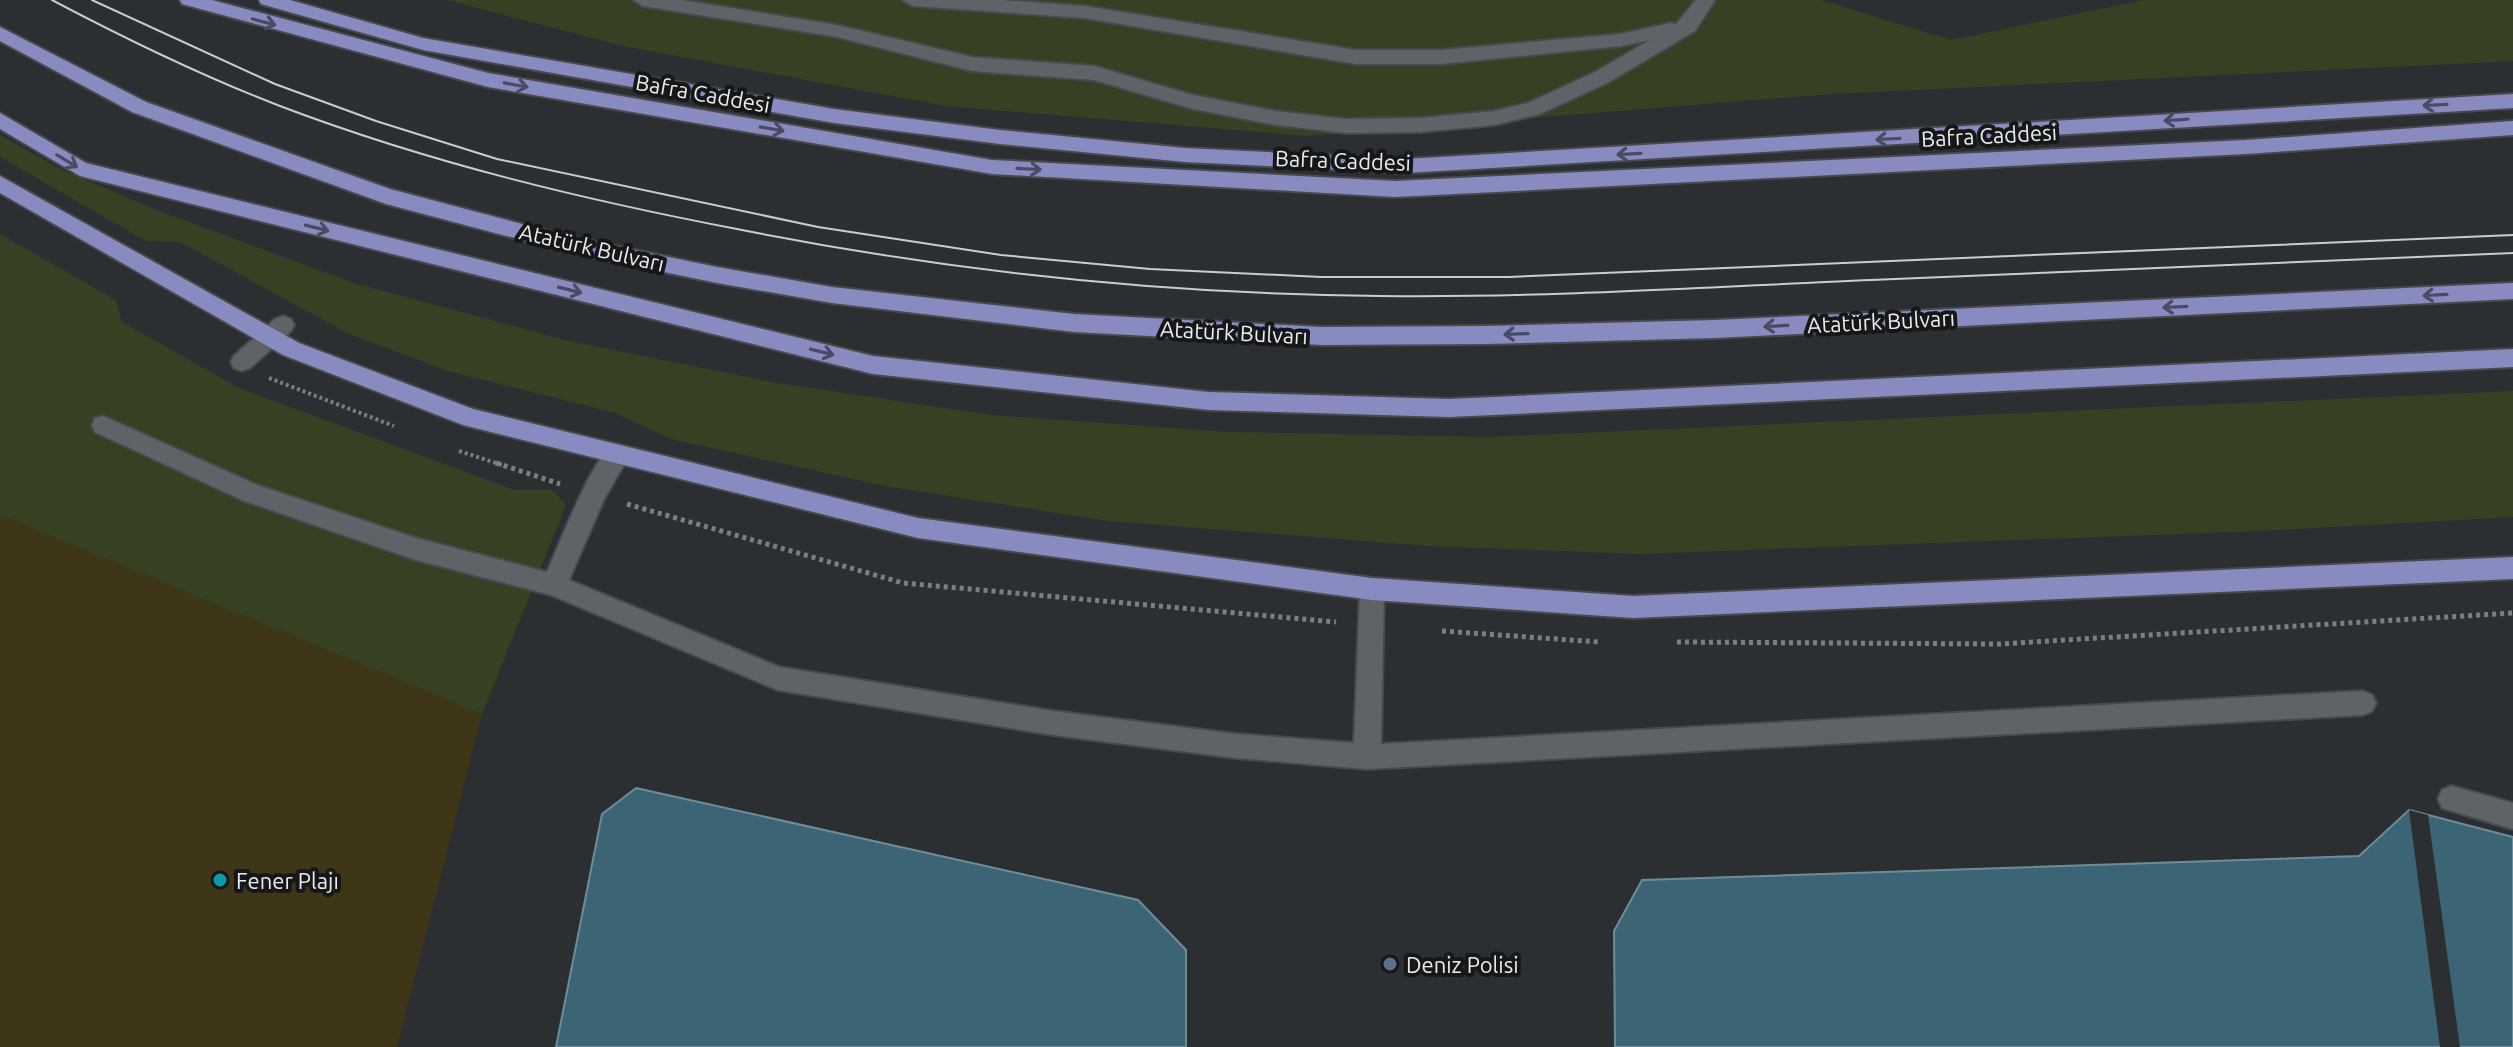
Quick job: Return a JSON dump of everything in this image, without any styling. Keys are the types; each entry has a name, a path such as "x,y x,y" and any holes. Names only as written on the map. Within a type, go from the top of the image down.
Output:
{"main road":[{"name":"Bafra Caddesi","path":"189,0 488,80 992,167 1395,189 2246,147 2513,128"},
{"name":"Bafra Caddesi","path":"268,0 423,44 834,116 1000,137 1185,155 1405,166 2513,101"},
{"name":"Atatürk Bulvarı","path":"0,33 139,107 386,196 567,244 717,275 832,295 1074,323 1322,336 1486,335 1731,328 2513,291"},
{"name":"Atatürk Bulvarı","path":"0,120 80,169 873,365 1209,401 1449,408 2513,358"},
{"path":"0,184 276,331 291,349 471,418 918,528 1372,589 1633,607 2513,568"}],"street":[{"path":"643,0 837,31 972,64 1094,73 1193,102 1276,118 1346,126 1420,125 1494,118 1533,109 1602,77 1688,26 1706,0"},
{"path":"912,0 1085,12 1356,57 1441,57 1526,50 1621,40 1688,26"},
{"path":"242,362 276,331"},
{"path":"103,425 250,493 416,549 554,585 778,678 1053,723 1236,746 1367,757 2363,703"},
{"path":"554,585 594,494 618,454"},
{"path":"1367,757 1372,589"},
{"path":"2451,799 2513,816"}],"green space":[{"path":"447,0 1821,0 1951,40 2144,0 2513,0 2513,61 1831,94 1307,136 946,106 623,46"},
{"path":"0,135 60,169 159,211 354,283 569,341 771,382 991,415 1228,432 1489,437 2513,391 2513,517 2258,531 1639,554 1429,546 1109,521 890,487 671,439 615,413 448,371 349,334 180,242 146,241 0,157"},
{"path":"0,234 116,300 122,322 241,389 515,490 552,490 566,505 482,714 0,515"}],"sand":[{"name":"Fener Plajı","path":"0,515 482,714 397,1047 0,1047"}],"water":[{"path":"636,788 1138,900 1186,950 1186,1047 556,1047 602,814"},
{"path":"2409,810 2513,837 2513,1047 1615,1047 1614,931 1642,880 2359,856"}],"pier":[{"path":"2409,810 2428,815 2460,1047 2440,1047"}],"tram line":[{"path":"52,0 164,56 280,106 393,145 508,178 625,206 821,245 1060,278 1219,291 1380,296 1503,295 2513,253"},
{"path":"92,0 275,84 376,121 497,159 818,227 1001,255 1150,269 1321,277 1509,277 2513,235"}],"place":[{"name":"Fener Plajı","path":"220,880"},
{"name":"Deniz Polisi","path":"1390,964"}]}
